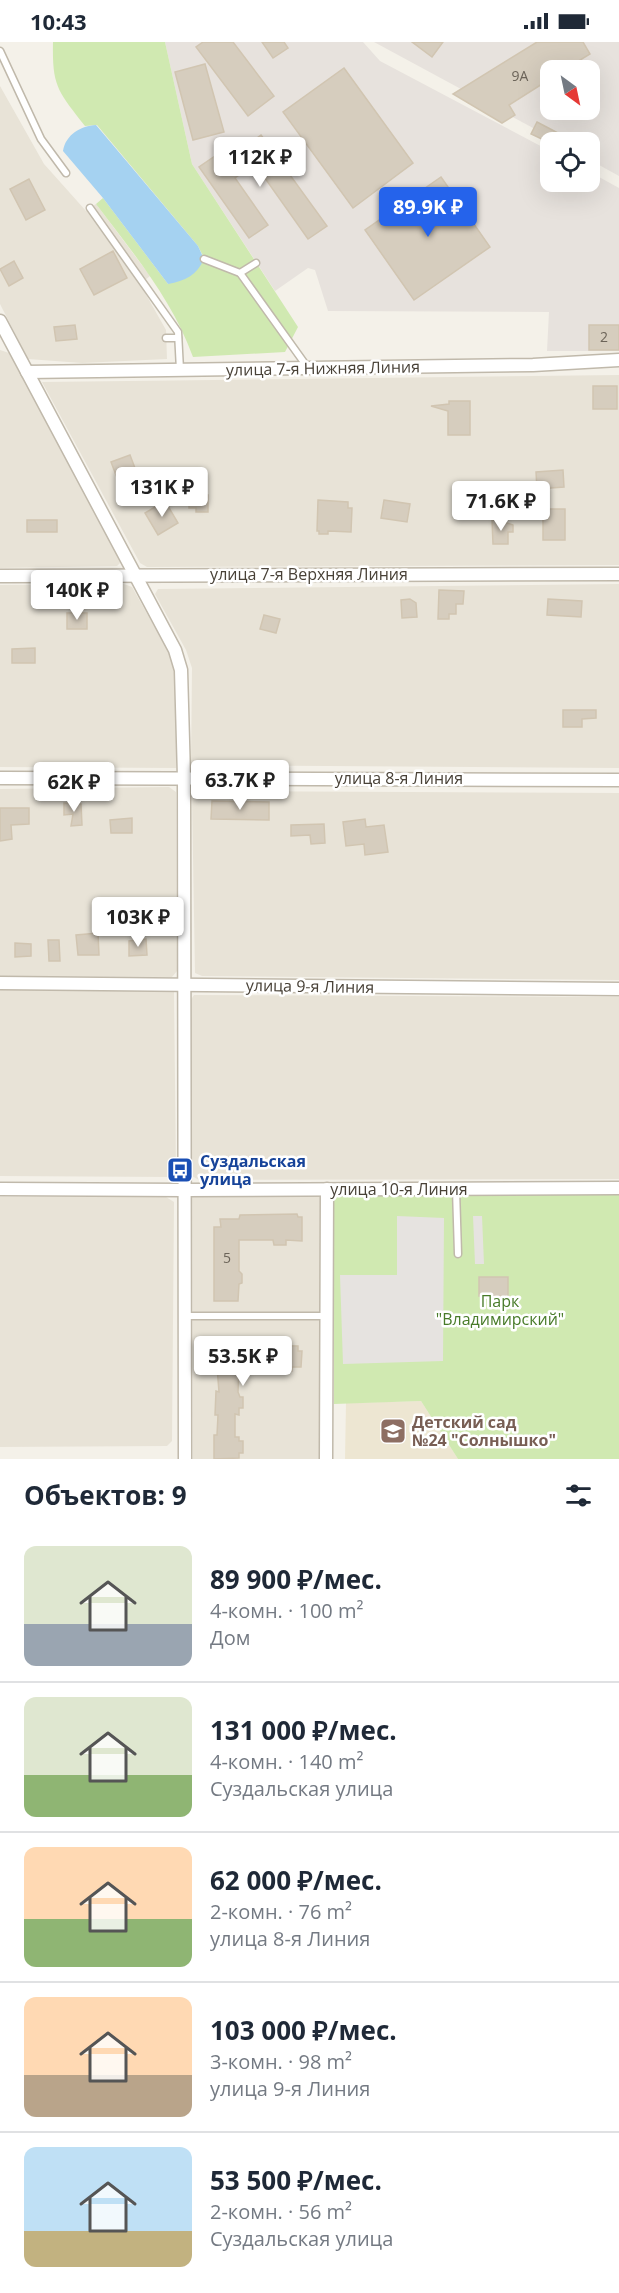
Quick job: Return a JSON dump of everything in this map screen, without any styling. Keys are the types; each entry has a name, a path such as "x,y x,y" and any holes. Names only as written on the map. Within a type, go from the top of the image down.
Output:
{"street":[{"path":"1,325 175,650 182,670 185,1459"},
{"name":"улица 7-я Нижняя Линия","path":"27,372 538,365 619,360"},
{"name":"улица 7-я Верхняя Линия","path":"0,576 619,574"},
{"name":"улица 8-я Линия","path":"0,778 619,780"},
{"name":"улица 9-я Линия","path":"0,983 619,989"},
{"name":"улица 10-я Линия","path":"0,1189 619,1188"},
{"path":"326,1459 327,1190"}],"lane":[{"path":"0,51 41,139 66,173"},
{"path":"90,208 178,332 180,370"},
{"path":"204,259 240,273 308,369"},
{"path":"240,273 256,263"},
{"path":"166,338 178,338"},
{"path":"456,1189 458,1254"},
{"path":"185,1316 326,1316"}],"shaded area":[{"path":"165,42 363,42 380,61 540,146 540,192 600,192 600,178 619,188 619,351 547,351 549,312 328,311 315,270 308,268 275,291 192,164"},
{"path":"374,42 619,42 619,176 600,166 600,132 540,132"},
{"path":"0,86 44,164 86,211 96,204 150,276 140,284 166,330 167,359 82,363 28,359 0,304"},
{"path":"0,350 9,353 119,558 120,563 117,566 0,568"},
{"path":"619,375 619,565 147,567 140,563 42,382"},
{"path":"124,584 132,587 167,649 176,671 176,768 0,767 0,585"},
{"path":"619,584 619,768 191,765 192,668 186,650 155,594 158,589"},
{"path":"169,787 176,792 177,971 172,977 0,976 0,789"},
{"path":"197,791 619,793 619,980 202,976 195,973 192,798"},
{"path":"167,987 174,992 176,1171 171,1177 0,1176 0,988"},
{"path":"194,995 619,997 619,1179 199,1180 192,1176 190,1001"},
{"path":"323,1194 324,1459 193,1459 192,1195"},
{"path":"0,1197 166,1197 174,1202 172,1441 167,1446 0,1447"},
{"path":"397,1216 444,1218 443,1361 343,1364 340,1275 397,1275"},
{"path":"473,1216 482,1216 484,1264 475,1264"},
{"name":"Детский сад №24 \"Солнышко\"","path":"421,1401 458,1459 345,1459 346,1403"}],"green space":[{"path":"53,42 165,42 192,164 298,327 285,352 193,357 163,296 96,204 103,198 168,284 204,258 198,246 97,125 85,126 68,104 58,88 54,69"},
{"name":"Парк \"Владимирский\"","path":"619,1190 619,1459 458,1459 421,1401 334,1404 334,1194"}],"water":[{"path":"96,125 198,246 204,259 190,276 168,284 103,198 63,151 67,140 75,132"}],"building":[{"path":"203,42 233,42 274,96 248,116 196,47"},
{"path":"262,42 284,42 288,48 273,58"},
{"path":"412,42 443,42 432,57"},
{"path":"537,42 583,42 590,54 580,60 540,60 540,85 509,105 515,115 502,123 453,94"},
{"path":"205,64 224,132 193,140 175,72"},
{"path":"344,68 413,163 353,208 283,112"},
{"path":"537,122 556,132 540,132 540,138 531,134"},
{"path":"261,135 327,226 308,239 255,164 235,178 268,225 249,238 199,167 218,154 224,162"},
{"path":"441,177 490,247 414,300 365,230"},
{"path":"29,179 45,210 26,220 10,189"},
{"path":"113,251 127,278 94,295 80,269"},
{"path":"14,261 23,278 9,286 0,269"},
{"path":"75,325 77,339 56,341 54,327"},
{"path":"589,325 619,325 619,350 589,350"},
{"path":"593,386 617,386 617,409 593,409"},
{"path":"449,401 470,401 470,435 448,435 448,411 431,406 449,404"},
{"path":"130,455 138,476 119,483 111,462"},
{"path":"563,470 564,487 537,489 536,472"},
{"path":"189,495 208,495 208,512 196,512 196,508 189,508"},
{"path":"318,500 348,502 348,508 352,508 351,532 328,531 328,534 319,534 317,531"},
{"path":"384,500 410,504 407,522 381,518"},
{"path":"165,501 178,523 158,535 145,513"},
{"path":"543,509 565,509 565,540 543,540"},
{"path":"502,519 513,525 513,532 508,532 508,544 493,544 492,520"},
{"path":"27,520 57,520 57,532 27,532"},
{"path":"439,590 464,591 463,604 456,604 456,614 449,614 449,619 438,619"},
{"path":"410,599 416,603 417,617 402,618 401,600"},
{"path":"548,599 582,601 581,617 547,615"},
{"path":"67,613 87,613 87,629 67,629"},
{"path":"264,615 280,619 276,633 260,629"},
{"path":"35,648 35,663 12,663 12,649"},
{"path":"563,710 596,710 596,718 582,719 582,727 563,727"},
{"path":"212,801 269,802 269,820 211,819"},
{"path":"64,803 81,804 82,825 71,826 73,814 64,815"},
{"path":"0,808 29,808 29,824 11,825 12,839 0,841"},
{"path":"132,818 132,833 111,833 110,820"},
{"path":"365,819 366,827 384,825 388,852 365,855 364,844 346,846 343,822"},
{"path":"324,824 325,843 311,844 310,835 291,836 291,825"},
{"path":"98,933 99,955 78,955 76,935"},
{"path":"146,939 147,955 129,956 129,941"},
{"path":"48,940 59,940 60,961 49,961"},
{"path":"15,943 31,944 31,956 15,957"},
{"path":"297,1214 298,1217 302,1217 302,1241 286,1240 286,1245 274,1245 273,1240 239,1240 239,1271 242,1274 242,1283 239,1284 238,1301 214,1301 214,1227 221,1227 220,1219 239,1219 240,1215"},
{"path":"479,1277 508,1277 508,1296 479,1296"},
{"path":"241,1345 298,1346 298,1351 302,1351 301,1367 292,1367 292,1371 286,1371 286,1374 275,1374 275,1370 268,1369 239,1368 238,1392 240,1397 243,1397 243,1408 239,1408 239,1415 235,1414 235,1437 243,1441 243,1453 239,1453 239,1458 214,1459 214,1435 217,1435 218,1415 215,1415 216,1391 219,1392 216,1354 218,1355 218,1347 241,1348"}],"place":[{"name":"Суздальская улица","path":"180,1170"},
{"name":"Детский сад №24 \"Солнышко\"","path":"393,1431"}]}
